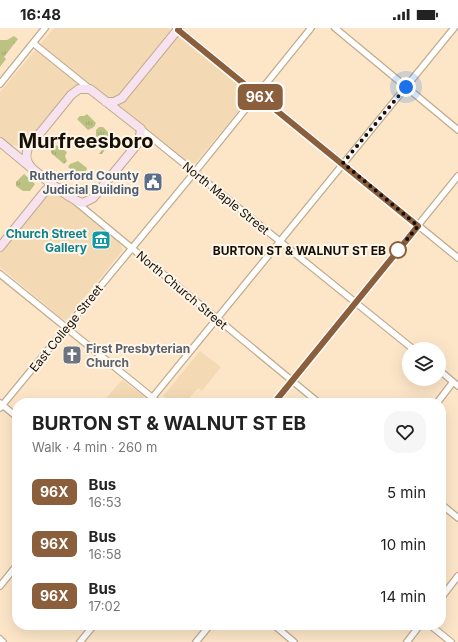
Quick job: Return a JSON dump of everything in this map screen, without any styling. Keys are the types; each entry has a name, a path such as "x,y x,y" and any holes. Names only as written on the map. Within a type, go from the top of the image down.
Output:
{"street":[{"path":"0,84 45,28"},
{"name":"East College Street","path":"1,406 194,173 311,28"},
{"path":"335,28 458,130"},
{"path":"0,274 152,398 454,28 458,29"},
{"path":"33,43 106,102 114,102 122,98 178,29 458,258"},
{"path":"32,168 28,164 26,156 28,148 74,92 83,88 90,89"},
{"path":"122,98 122,115"},
{"name":"North Maple Street","path":"106,102 404,342"},
{"path":"74,200 83,203 93,198 139,142 140,129"},
{"path":"0,142 44,177 46,190"},
{"path":"278,398 458,176"},
{"name":"North Church Street","path":"44,177 74,200 313,398"},
{"path":"0,247 46,190 59,188"},
{"path":"442,398 456,384 446,376"},
{"path":"1,406 12,414"},
{"path":"446,508 458,518"},
{"path":"0,586 12,572"},
{"path":"446,592 458,576"},
{"path":"80,642 90,630"},
{"path":"196,642 206,630"},
{"path":"280,630 294,642"},
{"path":"407,642 416,630"},
{"path":"436,630 451,642"},
{"path":"0,639 3,642"}],"shaded area":[{"path":"54,28 169,28 252,95 192,167 82,80 27,146 8,145 0,138 0,92"},
{"path":"58,192 119,242 123,250 66,320 62,319 0,267 0,252 42,199 50,193"},
{"path":"200,351 221,367 202,391 198,388 189,398 165,398 163,396"},
{"path":"122,380 145,397 145,398 106,398"}],"green space":[{"path":"14,36 18,39 4,57 6,59 0,67 0,40 7,40"},
{"path":"87,114 96,123 94,127 88,130 77,119 80,116"},
{"path":"99,127 103,127 111,135 111,141 107,145 96,136 96,130"},
{"path":"96,140 106,148 102,154 99,154 102,150 95,142"},
{"path":"56,145 67,152 65,156 67,161 64,164 51,153 51,150"},
{"path":"78,161 87,168 86,171 74,172 68,167 70,164"},
{"path":"24,174 35,184 30,191 23,191 16,186 16,182"}],"bus line":[{"name":"96X","path":"179,28 178,30 343,163 418,226 278,398"}],"place":[{"name":"Rutherford County Judicial Building","path":"153,182"},
{"name":"Church Street Gallery","path":"101,240"},
{"name":"BURTON ST & WALNUT ST EB","path":"398,250"},
{"name":"First Presbyterian Church","path":"72,355"}],"district":[{"name":"Murfreesboro","path":"86,141"}],"route":[{"path":"398,250 418,226 343,163 406,87"}]}
